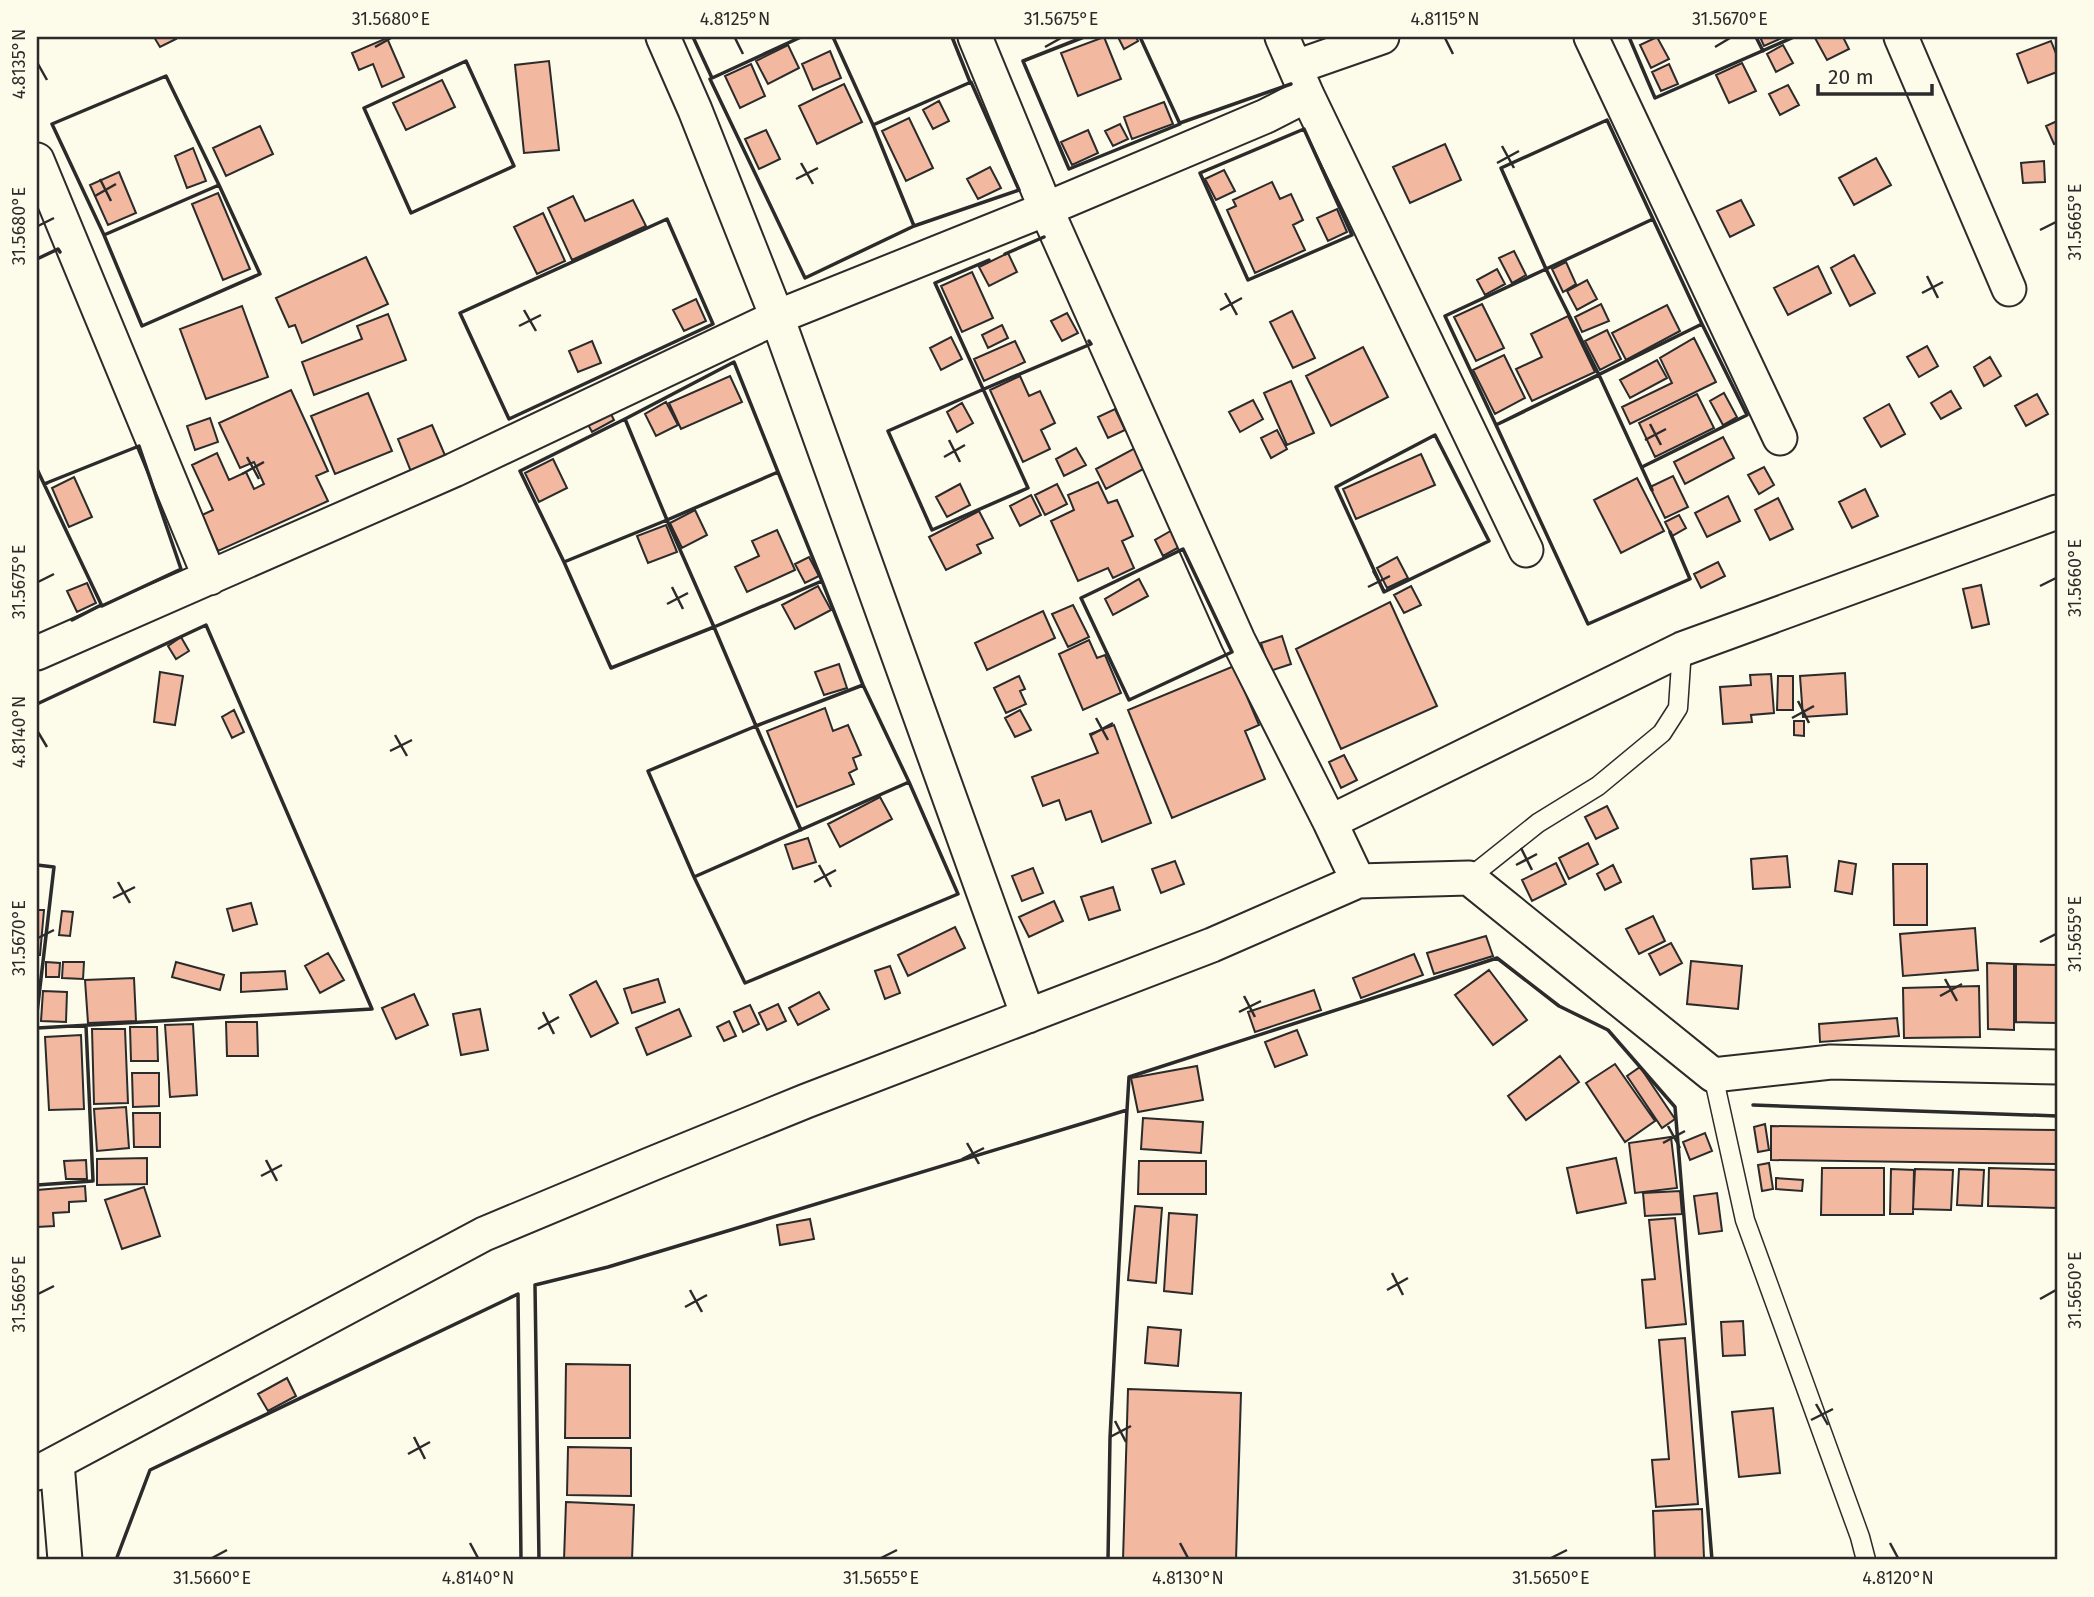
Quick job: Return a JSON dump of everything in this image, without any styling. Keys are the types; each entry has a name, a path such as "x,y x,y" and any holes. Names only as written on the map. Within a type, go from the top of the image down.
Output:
{"street":[{"path":"663,37 695,110 777,317 1028,1016"},
{"path":"975,37 1046,209 1238,640 1331,822 1358,881"},
{"path":"1282,37 1526,550"},
{"path":"37,653 454,470 777,317 1046,209 1266,116 1301,81 1382,37"},
{"path":"1591,37 1780,438"},
{"path":"1901,37 2009,289"},
{"path":"37,160 210,578"},
{"path":"1331,822 1682,649 2057,512"},
{"path":"65,1560 47,1468 203,1382 484,1234 806,1101 1212,945 1358,881 1469,878 1713,1075 1831,1062 2057,1067"}],"lane":[{"path":"1469,878 1538,823 1598,786 1662,733 1678,708 1682,649"},
{"path":"1713,1075 1745,1220 1866,1560"}],"building":[{"path":"154,37 175,37 176,39 160,47"},
{"path":"1104,37 1121,79 1078,96 1061,53"},
{"path":"1118,37 1136,37 1138,41 1124,49"},
{"path":"1657,37 1669,59 1651,68 1640,45"},
{"path":"1760,37 1784,37 1764,46"},
{"path":"1843,37 1849,49 1827,60 1815,38"},
{"path":"387,38 404,77 382,87 373,64 359,70 352,53"},
{"path":"2051,41 2057,56 2057,72 2028,83 2017,54"},
{"path":"788,45 799,68 768,84 756,61"},
{"path":"1783,45 1793,63 1776,72 1767,54"},
{"path":"830,51 841,78 813,90 802,64"},
{"path":"549,61 559,150 524,153 515,65"},
{"path":"1742,63 1756,91 1729,103 1716,75"},
{"path":"751,64 765,96 740,108 725,76"},
{"path":"1669,64 1678,84 1661,91 1652,72"},
{"path":"442,80 455,107 406,130 393,103"},
{"path":"844,84 862,122 817,144 799,106"},
{"path":"1788,85 1799,105 1780,115 1769,94"},
{"path":"939,101 949,121 933,129 923,110"},
{"path":"1164,102 1173,124 1132,139 1124,117"},
{"path":"909,118 933,168 906,181 882,131"},
{"path":"2057,121 2057,143 2054,144 2046,126"},
{"path":"1120,124 1128,139 1113,146 1105,131"},
{"path":"260,126 273,154 226,176 213,148"},
{"path":"766,130 780,159 759,169 745,139"},
{"path":"1088,130 1098,153 1072,165 1061,142"},
{"path":"1445,144 1461,180 1410,203 1393,167"},
{"path":"193,148 206,181 187,188 175,156"},
{"path":"1876,158 1891,185 1854,205 1839,178"},
{"path":"2044,161 2045,182 2023,183 2021,163"},
{"path":"990,167 1001,188 978,199 967,179"},
{"path":"1224,170 1235,191 1216,200 1205,179"},
{"path":"119,172 136,213 108,225 90,185"},
{"path":"1272,182 1280,199 1291,194 1303,220 1293,225 1305,250 1255,273 1227,210 1236,206 1233,200"},
{"path":"218,193 250,269 223,280 192,204"},
{"path":"573,196 585,221 633,200 646,226 572,260 548,208"},
{"path":"1741,200 1754,225 1730,237 1717,211"},
{"path":"1337,209 1347,232 1328,241 1317,218"},
{"path":"543,213 565,261 537,274 514,227"},
{"path":"1514,251 1526,275 1512,283 1499,258"},
{"path":"1008,253 1017,272 989,286 979,267"},
{"path":"1854,255 1875,293 1850,306 1831,268"},
{"path":"366,257 388,304 302,343 295,325 289,327 276,298"},
{"path":"1566,262 1576,284 1563,292 1552,269"},
{"path":"1818,266 1831,293 1788,315 1774,288"},
{"path":"1497,269 1505,284 1485,295 1477,280"},
{"path":"972,272 993,318 962,332 941,286"},
{"path":"1587,280 1597,299 1577,310 1567,291"},
{"path":"696,299 706,321 684,331 673,310"},
{"path":"1482,304 1504,348 1476,361 1454,317"},
{"path":"1601,304 1609,321 1582,332 1575,317"},
{"path":"1667,305 1680,331 1626,360 1612,333"},
{"path":"242,306 268,377 206,399 180,329"},
{"path":"1292,311 1315,358 1293,368 1270,322"},
{"path":"1067,313 1078,333 1062,341 1051,321"},
{"path":"388,314 406,360 314,395 302,362 362,339 357,326"},
{"path":"1568,316 1595,372 1532,401 1516,369 1542,357 1531,334"},
{"path":"1002,325 1008,338 988,348 982,335"},
{"path":"1607,330 1621,359 1600,370 1585,341"},
{"path":"951,337 962,359 941,370 930,348"},
{"path":"1694,338 1716,382 1630,424 1622,407 1672,383 1660,358"},
{"path":"592,341 601,363 578,372 569,351"},
{"path":"1015,341 1025,362 984,381 974,359"},
{"path":"1927,346 1938,366 1919,377 1907,357"},
{"path":"1363,347 1388,397 1331,426 1306,376"},
{"path":"1504,355 1525,398 1495,414 1473,370"},
{"path":"1990,357 2001,376 1984,386 1974,367"},
{"path":"1657,360 1667,378 1630,398 1620,380"},
{"path":"730,376 742,402 681,429 669,403"},
{"path":"1020,376 1029,396 1040,391 1055,423 1041,430 1050,449 1023,462 990,390"},
{"path":"1291,381 1314,433 1287,445 1264,393"},
{"path":"291,390 328,471 316,476 328,501 218,551 202,515 213,510 192,465 217,453 229,480 246,472 254,489 264,484 254,462 240,468 219,423"},
{"path":"1951,391 1961,408 1941,419 1931,403"},
{"path":"368,393 392,451 335,474 311,416"},
{"path":"1724,393 1737,417 1723,425 1710,401"},
{"path":"1697,394 1714,428 1655,457 1639,423"},
{"path":"2037,394 2048,414 2026,426 2015,406"},
{"path":"1253,400 1263,419 1240,432 1229,412"},
{"path":"666,402 678,425 656,436 645,414"},
{"path":"962,403 973,423 957,432 947,412"},
{"path":"1889,404 1905,434 1881,447 1864,418"},
{"path":"607,406 614,420 592,432 584,417"},
{"path":"1115,409 1125,430 1108,438 1098,417"},
{"path":"210,418 218,442 195,450 187,426"},
{"path":"432,425 447,460 412,474 398,439"},
{"path":"1277,430 1287,449 1271,458 1261,438"},
{"path":"1723,437 1734,458 1685,484 1674,462"},
{"path":"1137,447 1147,467 1106,489 1096,469"},
{"path":"1076,448 1086,465 1064,476 1056,459"},
{"path":"1421,454 1435,485 1356,519 1343,489"},
{"path":"553,459 567,488 539,502 525,473"},
{"path":"1764,467 1774,485 1759,494 1748,475"},
{"path":"1673,476 1688,507 1665,518 1650,487"},
{"path":"74,477 92,517 69,527 52,488"},
{"path":"1637,478 1664,531 1621,553 1594,500"},
{"path":"1098,482 1108,503 1117,500 1133,536 1122,541 1134,568 1113,578 1108,568 1078,581 1051,521 1074,510 1068,495"},
{"path":"960,484 970,505 947,517 936,497"},
{"path":"1057,484 1067,504 1045,515 1035,495"},
{"path":"1865,489 1878,516 1852,528 1839,502"},
{"path":"1031,495 1041,515 1020,526 1010,506"},
{"path":"1728,496 1740,521 1707,537 1695,513"},
{"path":"1778,498 1793,529 1770,540 1755,510"},
{"path":"695,510 707,535 682,548 670,523"},
{"path":"979,511 993,538 977,545 981,553 946,570 929,537"},
{"path":"1679,515 1686,528 1672,536 1665,522"},
{"path":"666,525 677,552 648,563 637,536"},
{"path":"1174,529 1183,545 1163,556 1155,540"},
{"path":"777,530 795,570 747,592 735,567 759,556 752,541"},
{"path":"809,557 819,576 805,583 795,564"},
{"path":"1397,557 1408,578 1387,588 1377,568"},
{"path":"1718,562 1725,576 1701,588 1694,574"},
{"path":"1139,579 1148,596 1113,615 1105,599"},
{"path":"87,583 96,603 77,612 67,591"},
{"path":"1981,585 1989,624 1972,628 1963,589"},
{"path":"818,586 831,610 795,629 782,605"},
{"path":"1411,586 1421,605 1404,613 1394,595"},
{"path":"1390,602 1437,706 1341,749 1296,649"},
{"path":"1073,605 1089,637 1068,647 1052,614"},
{"path":"1043,611 1055,638 987,670 975,643"},
{"path":"1282,636 1291,664 1270,671 1261,643"},
{"path":"181,637 189,651 176,659 168,646"},
{"path":"1089,640 1097,658 1105,655 1121,693 1083,710 1059,654"},
{"path":"839,664 847,688 824,695 815,672"},
{"path":"1234,666 1259,725 1245,731 1265,779 1172,818 1128,710"},
{"path":"160,672 183,676 175,725 154,722"},
{"path":"1845,673 1847,714 1803,717 1800,676"},
{"path":"1771,674 1774,713 1751,715 1752,722 1723,724 1720,687 1751,685 1750,675"},
{"path":"1019,676 1025,689 1020,691 1026,704 1006,713 994,688"},
{"path":"1778,676 1793,676 1793,710 1777,710"},
{"path":"825,708 833,731 848,725 861,755 853,758 857,769 849,773 854,784 797,807 767,731"},
{"path":"234,710 244,732 232,738 222,717"},
{"path":"1020,710 1031,730 1015,737 1005,718"},
{"path":"1794,721 1804,721 1804,736 1794,735"},
{"path":"1114,725 1151,823 1102,842 1091,811 1066,820 1059,800 1043,806 1032,777 1098,753 1090,734"},
{"path":"1344,755 1357,780 1341,788 1329,762"},
{"path":"880,797 892,819 840,847 828,824"},
{"path":"1607,806 1618,828 1596,839 1585,817"},
{"path":"808,838 816,862 793,869 785,845"},
{"path":"1588,843 1598,864 1569,879 1559,858"},
{"path":"1787,856 1790,887 1753,889 1751,859"},
{"path":"1175,861 1184,884 1161,893 1152,869"},
{"path":"1839,861 1856,864 1852,894 1835,891"},
{"path":"1556,863 1566,884 1532,901 1522,880"},
{"path":"1893,864 1927,864 1927,925 1894,925"},
{"path":"1613,865 1621,882 1605,890 1597,874"},
{"path":"1033,868 1043,893 1022,901 1012,876"},
{"path":"1113,887 1120,910 1089,920 1081,897"},
{"path":"1054,901 1063,921 1029,937 1019,917"},
{"path":"251,903 257,924 233,931 227,909"},
{"path":"37,910 44,910 40,955 37,955"},
{"path":"62,911 73,912 70,936 59,935"},
{"path":"1653,916 1665,941 1639,954 1626,929"},
{"path":"955,927 965,948 908,976 898,955"},
{"path":"1975,928 1978,970 1903,976 1900,934"},
{"path":"1486,936 1493,956 1434,974 1427,953"},
{"path":"1671,943 1682,963 1660,975 1649,954"},
{"path":"328,953 344,980 320,993 305,966"},
{"path":"1414,954 1423,975 1361,998 1353,978"},
{"path":"1691,961 1742,966 1738,1009 1687,1004"},
{"path":"46,962 60,963 59,977 46,977"},
{"path":"63,962 84,962 83,979 62,978"},
{"path":"176,962 224,975 220,990 172,977"},
{"path":"1987,963 2014,964 2014,1030 1988,1029"},
{"path":"2016,964 2057,965 2057,1023 2016,1022"},
{"path":"890,966 900,993 885,999 875,971"},
{"path":"1489,970 1527,1020 1493,1045 1455,995"},
{"path":"285,971 287,989 241,992 241,973"},
{"path":"134,978 136,1021 88,1023 85,980"},
{"path":"658,979 665,1002 632,1013 624,989"},
{"path":"596,981 618,1023 591,1037 570,995"},
{"path":"1979,986 1980,1037 1904,1038 1903,988"},
{"path":"1314,990 1321,1010 1255,1032 1248,1012"},
{"path":"43,991 67,992 66,1022 41,1021"},
{"path":"819,992 829,1009 798,1025 789,1008"},
{"path":"414,994 428,1025 396,1039 382,1008"},
{"path":"778,1004 786,1021 767,1030 759,1013"},
{"path":"750,1005 759,1024 743,1032 734,1012"},
{"path":"480,1009 488,1050 461,1055 453,1014"},
{"path":"679,1009 691,1036 647,1055 636,1028"},
{"path":"1897,1018 1899,1036 1820,1042 1819,1024"},
{"path":"729,1021 736,1036 724,1041 717,1027"},
{"path":"226,1022 257,1022 258,1056 227,1056"},
{"path":"193,1024 197,1095 170,1097 165,1025"},
{"path":"130,1027 157,1027 158,1061 131,1061"},
{"path":"92,1029 125,1029 128,1103 94,1104"},
{"path":"1297,1030 1307,1055 1275,1067 1265,1042"},
{"path":"81,1035 84,1109 49,1110 45,1037"},
{"path":"1560,1056 1579,1082 1526,1120 1508,1096"},
{"path":"1615,1064 1655,1121 1625,1142 1586,1083"},
{"path":"1197,1066 1203,1100 1138,1112 1131,1078"},
{"path":"1640,1067 1675,1119 1662,1128 1627,1076"},
{"path":"132,1073 159,1073 159,1106 133,1107"},
{"path":"126,1107 129,1148 97,1151 94,1109"},
{"path":"133,1113 160,1113 160,1147 134,1147"},
{"path":"1143,1118 1203,1122 1201,1153 1141,1149"},
{"path":"1765,1124 1769,1150 1758,1152 1754,1127"},
{"path":"1771,1126 2057,1130 2057,1164 1771,1160"},
{"path":"1705,1133 1712,1151 1690,1160 1683,1142"},
{"path":"1671,1137 1677,1188 1635,1193 1629,1143"},
{"path":"147,1158 147,1184 97,1185 97,1159"},
{"path":"1616,1158 1626,1203 1577,1213 1567,1168"},
{"path":"86,1160 87,1179 66,1179 64,1161"},
{"path":"1139,1161 1206,1161 1206,1194 1138,1194"},
{"path":"1769,1163 1773,1189 1762,1191 1758,1165"},
{"path":"1822,1168 1884,1168 1884,1215 1821,1215"},
{"path":"1989,1168 2057,1170 2057,1208 1988,1206"},
{"path":"1891,1169 1914,1170 1913,1214 1890,1214"},
{"path":"1915,1169 1953,1170 1951,1210 1913,1209"},
{"path":"1959,1169 1984,1170 1982,1206 1957,1205"},
{"path":"1776,1178 1803,1180 1802,1191 1776,1189"},
{"path":"85,1186 86,1201 69,1202 69,1212 53,1213 54,1226 37,1227 37,1190"},
{"path":"144,1187 160,1236 122,1249 105,1200"},
{"path":"1680,1191 1682,1214 1645,1216 1643,1193"},
{"path":"1717,1193 1722,1231 1699,1234 1694,1196"},
{"path":"1135,1206 1162,1208 1156,1283 1128,1280"},
{"path":"1169,1213 1197,1215 1192,1294 1164,1291"},
{"path":"1675,1218 1686,1324 1646,1328 1642,1280 1655,1279 1649,1220"},
{"path":"810,1219 814,1239 780,1245 777,1225"},
{"path":"1743,1321 1745,1355 1723,1356 1721,1322"},
{"path":"1148,1327 1181,1330 1178,1366 1145,1363"},
{"path":"1685,1338 1698,1504 1656,1507 1652,1460 1669,1459 1659,1340"},
{"path":"566,1364 630,1365 630,1438 565,1438"},
{"path":"287,1378 296,1396 268,1411 258,1394"},
{"path":"1128,1389 1241,1393 1236,1560 1123,1560"},
{"path":"1773,1408 1780,1473 1739,1477 1732,1412"},
{"path":"568,1447 631,1448 631,1496 567,1495"},
{"path":"566,1502 634,1505 632,1560 564,1560"},
{"path":"1702,1509 1704,1558 1655,1560 1653,1511"}],"wall":[{"path":"693,37 712,78"},
{"path":"801,37 710,79 805,278 914,226 873,125 833,37"},
{"path":"952,37 970,82"},
{"path":"1084,37 1023,61 1069,169 1180,124 1140,37"},
{"path":"1629,37 1655,98 1794,37"},
{"path":"1756,37 1763,51"},
{"path":"466,61 514,166 411,213 364,108 466,61"},
{"path":"166,76 219,185 104,235 52,124 166,76"},
{"path":"971,82 1019,190 914,226 873,125 971,82"},
{"path":"1180,123 1291,84"},
{"path":"1607,120 1653,219 1546,269 1501,168 1607,120"},
{"path":"1304,129 1352,235 1248,280 1200,173 1304,129"},
{"path":"219,185 260,274 142,326 104,235 219,185"},
{"path":"667,219 713,324 509,419 460,313 667,219"},
{"path":"1652,490 1546,269 1653,219 1702,324"},
{"path":"1005,254 1044,237"},
{"path":"37,259 58,249 60,252"},
{"path":"984,389 888,431 932,530 1028,488 935,283 989,260"},
{"path":"1546,269 1599,375 1496,425 1445,316 1546,269"},
{"path":"1642,467 1747,415 1702,324 1496,425 1588,624 1690,579 1670,532"},
{"path":"984,389 1091,344 1089,341"},
{"path":"625,419 734,362 778,472"},
{"path":"564,562 520,471 625,419 667,520 778,472 822,581"},
{"path":"1435,435 1489,541 1384,592 1336,487 1435,435"},
{"path":"139,446 181,569 102,606 44,484 139,446"},
{"path":"37,469 44,484 47,483"},
{"path":"667,520 714,627 611,668 564,562 667,520"},
{"path":"1183,549 1232,652 1129,700 1081,598 1183,549"},
{"path":"694,877 648,771 756,726 714,627 822,581 863,685"},
{"path":"72,620 101,605"},
{"path":"37,704 206,625 372,1009 37,1028"},
{"path":"801,830 756,726 863,685 909,782"},
{"path":"909,782 958,894 745,983 694,877 909,782"},
{"path":"37,865 54,867 37,1013"},
{"path":"539,1560 535,1285 608,1267 1127,1110 1129,1077 1497,958 1559,1006 1608,1030 1675,1107 1712,1560"},
{"path":"37,1185 93,1181 86,1026"},
{"path":"1753,1105 2057,1116"},
{"path":"1108,1560 1110,1438 1127,1109"},
{"path":"116,1560 150,1470 518,1294 521,1560"}]}
